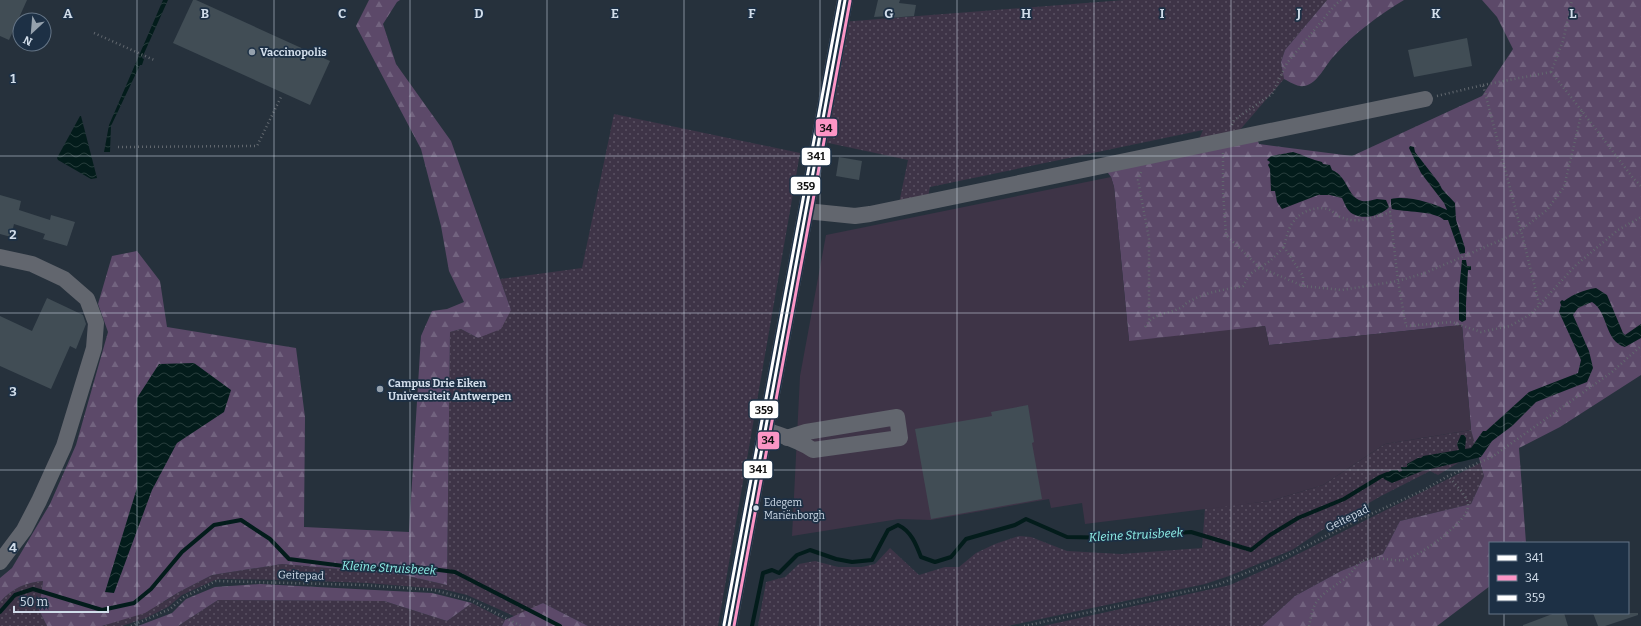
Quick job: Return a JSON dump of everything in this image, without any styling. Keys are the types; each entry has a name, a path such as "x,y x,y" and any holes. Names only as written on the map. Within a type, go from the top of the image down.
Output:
{"street":[{"path":"729,626 845,0"},
{"path":"806,211 855,216 870,214 1425,99"},
{"path":"0,257 32,264 64,279 87,299 96,323 94,348 64,446 40,501 24,530 0,562"},
{"path":"766,430 787,438 803,443 813,450 900,438 897,417 806,432 787,438"}],"path":[{"path":"1340,0 1287,63 1272,94 1234,120 1223,141 1223,191 1226,235 1259,267 1303,286 1342,290 1398,281 1425,274 1478,251 1521,230 1547,210 1564,187 1582,111"},
{"path":"1551,72 1564,41 1572,0"},
{"path":"94,33 154,60"},
{"path":"1425,99 1483,85 1551,72"},
{"path":"1551,72 1633,178 1641,186"},
{"path":"1483,85 1539,304"},
{"path":"118,148 257,146 281,97"},
{"path":"1143,168 1138,180 1149,239 1149,320 1145,327"},
{"path":"1149,320 1182,307 1186,303 1203,295 1243,286 1250,274 1270,261 1284,247 1286,237 1294,221 1305,212 1314,208 1329,210 1343,219 1367,220 1390,212 1398,281 1406,326 1452,322 1481,332 1510,326 1531,314 1576,265 1618,230 1641,217"},
{"path":"1284,247 1303,276 1303,286"},
{"name":"Geitepad","path":"1024,626 1217,585 1280,559 1360,519 1424,490 1448,476 1492,457 1612,372 1641,346"},
{"path":"1309,626 1318,600 1348,576 1362,561 1376,558 1404,560 1412,557 1454,528 1468,509 1468,505 1466,498 1448,476"},
{"name":"Geitepad","path":"131,626 170,609 184,597 216,581 230,581 363,585 434,590 471,600 521,626"}],"shaded area":[{"path":"1124,0 1327,0 1285,50 1281,62 1284,79 1232,139 1196,146 1203,130 930,187 927,202 898,208 908,160 819,141 841,22"},
{"path":"614,114 800,153 718,626 588,626 543,603 516,617 467,595 442,589 367,583 221,579 215,580 182,595 168,607 146,618 122,626 103,626 165,601 212,575 282,564 399,574 447,585 450,332 461,329 478,338 511,310 500,279 582,268"},
{"path":"1111,177 1114,187 1129,341 1265,326 1269,345 1462,325 1471,430 1385,444 1323,485 1270,501 1085,524 1082,503 1051,508 1049,499 931,520 899,519 792,536 800,376 826,235"},
{"path":"1471,430 1478,451 1438,475 1430,471 1381,496 1319,532 1292,550 1229,576 1205,584 1008,626 758,626 766,582 785,577 799,564 815,561 838,567 862,567 875,564 890,548 919,575 945,567 959,567 976,553 995,544 1019,536 1031,537 1067,551 1121,554 1202,548 1205,508 1270,501 1323,485 1385,444"},
{"path":"1480,463 1484,476 1471,504 1400,521 1383,554 1341,571 1295,596 1262,626 1043,626 1230,585 1280,563"},
{"path":"43,581 39,610 47,626 0,626 0,602 4,597 19,587"},
{"path":"218,600 384,601 447,621 472,603 505,620 502,626 178,626"}],"green space":[{"path":"369,0 400,0 397,2 383,24 396,64 451,141 511,310 501,329 478,338 461,329 450,332 447,585 399,574 282,564 212,575 179,592 145,613 102,626 47,626 39,610 43,581 19,587 9,593 0,602 0,578 12,568 50,504 76,445 108,332 98,304 112,256 137,251 160,281 167,327 296,348 305,417 304,527 409,532 421,336 432,311 447,309 464,302 449,271 441,226 421,149 356,26"},
{"path":"1327,0 1404,0 1385,12 1349,40 1313,82 1304,86 1296,85 1284,79 1281,62 1285,50"},
{"path":"1482,0 1641,0 1641,375 1560,427 1519,448 1526,542 1489,542 1489,587 1437,626 1262,626 1295,596 1341,571 1383,554 1400,521 1471,504 1484,476 1471,430 1462,325 1269,345 1265,326 1163,341 1129,341 1114,187 1111,177 1103,166 1255,134 1259,144 1352,156 1482,96 1513,49 1497,17"},
{"path":"260,584 432,593 472,603 447,621 384,601 218,600 178,626 138,626 172,613 186,599 215,587"},
{"path":"543,603 588,626 502,626 505,620"}],"water":[{"path":"163,0 168,0 142,58 144,59 142,65 140,65 111,126 110,152 104,152 109,125"},
{"path":"80,116 97,178 91,179 57,158"},
{"path":"1410,146 1414,147 1415,152 1442,189 1455,203 1456,220 1465,248 1465,253 1460,254 1448,220 1444,220 1440,217 1427,213 1392,209 1391,199 1405,198 1428,202 1447,210 1444,203 1421,173 1409,148"},
{"path":"1293,152 1322,162 1323,164 1330,165 1332,170 1341,176 1352,194 1359,200 1386,200 1389,207 1377,215 1362,217 1349,211 1342,198 1330,195 1318,195 1282,209 1277,202 1275,191 1271,191 1270,169 1268,165 1270,162 1267,160 1271,156"},
{"path":"1462,260 1466,260 1467,266 1471,266 1471,270 1468,270 1466,320 1462,322 1459,320 1459,291"},
{"path":"1596,288 1607,295 1623,333 1625,335 1641,324 1641,338 1625,347 1618,344 1613,339 1601,313 1592,302 1578,308 1573,315 1589,351 1593,368 1587,382 1536,402 1512,426 1492,441 1481,457 1422,471 1392,483 1384,479 1383,475 1392,470 1398,470 1399,472 1402,471 1401,467 1407,467 1407,464 1423,456 1459,450 1457,444 1461,435 1464,435 1466,438 1465,449 1471,448 1483,431 1486,431 1529,392 1578,373 1581,360 1559,312 1561,305 1560,302 1571,296"},
{"path":"194,363 231,390 224,412 177,443 152,490 114,593 105,592 137,488 137,398 159,364"}],"building":[{"path":"0,0 27,0 22,12 12,12 12,33 9,40 0,36"},
{"name":"Vaccinopolis","path":"193,0 196,0 330,61 310,105 173,43"},
{"path":"878,0 900,0 899,3 916,5 914,16 889,18 889,16 874,17"},
{"path":"1467,38 1472,66 1414,77 1408,50"},
{"path":"839,157 862,161 859,180 836,176"},
{"path":"0,195 21,201 19,210 50,220 51,215 75,222 67,246 43,239 45,234 14,224 11,237 0,234"},
{"path":"47,298 83,315 86,324 76,349 70,346 51,389 0,366 0,316 32,331"},
{"path":"1028,405 1034,442 1032,443 1042,499 931,519 915,429 992,416 991,412"},
{"path":"1638,613 1638,615 1605,626 1598,626 1593,614"},
{"path":"1552,614 1564,614 1568,626 1523,626"}],"waterway":[{"name":"Kleine Struisbeek","path":"752,626 763,573 772,570 779,573 797,555 810,550 836,559 852,562 872,560 888,530 898,525 910,534 921,557 935,562 951,557 966,539 1015,525 1026,519 1067,537 1118,538 1191,532 1251,550 1270,535 1298,518 1344,499 1387,474"},
{"name":"Kleine Struisbeek","path":"0,612 15,595 33,589 102,610 134,603 151,589 182,552 214,525 241,520 270,539 289,559 367,569 415,567 455,572 560,626"}],"transit line":[{"name":"359","path":"724,625 840,0"},
{"name":"341","path":"729,626 845,0"},
{"name":"34","path":"734,626 850,1"}],"place":[{"name":"Vaccinopolis","path":"252,52"},
{"name":"Campus Drie Eiken Universiteit Antwerpen","path":"380,389"},
{"name":"Edegem Mariënborgh","path":"756,508"}]}
